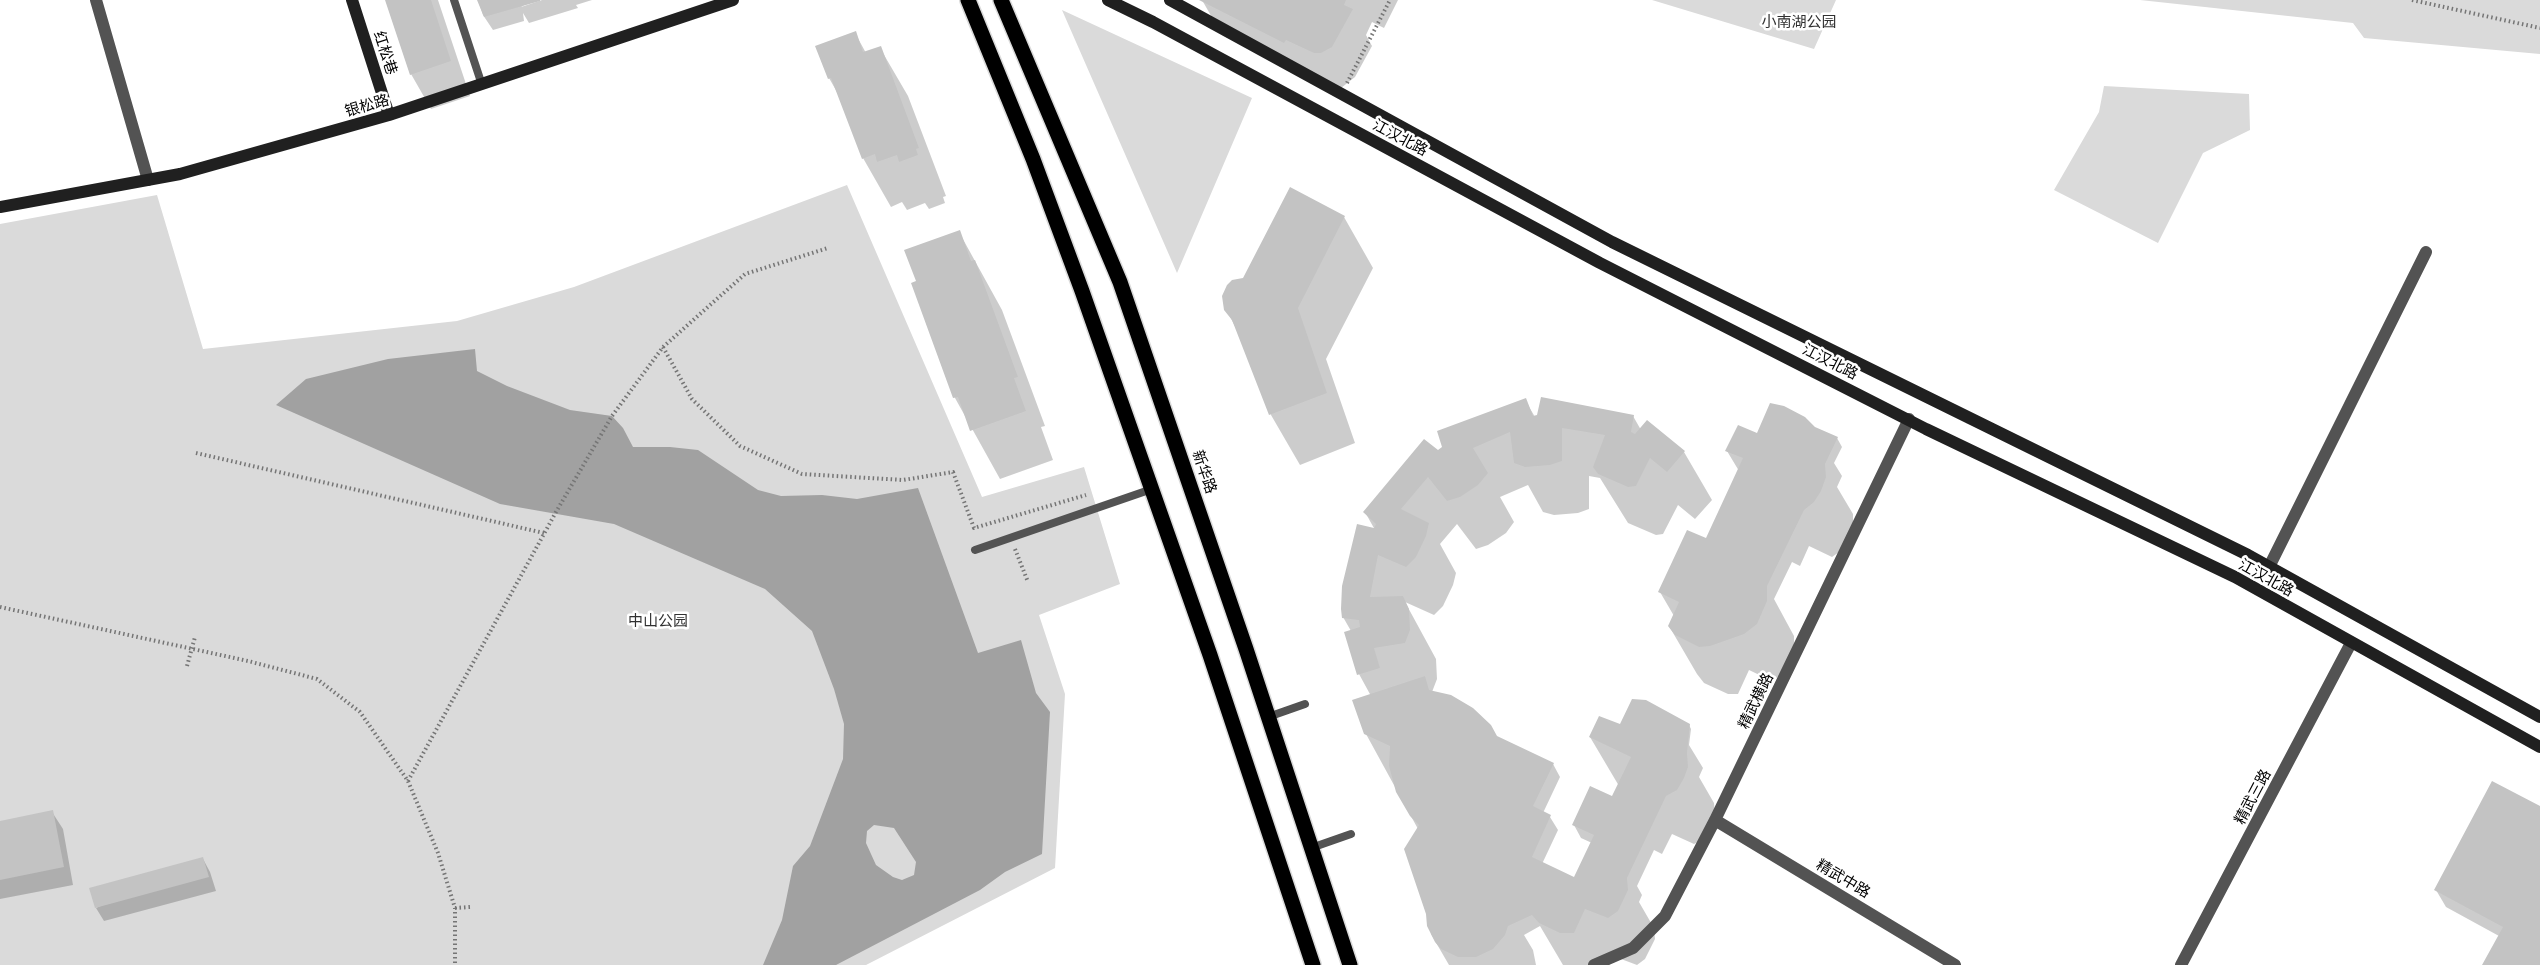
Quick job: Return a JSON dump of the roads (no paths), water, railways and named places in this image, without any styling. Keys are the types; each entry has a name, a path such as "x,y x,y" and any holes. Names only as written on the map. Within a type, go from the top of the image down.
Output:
{"main road":[{"name":"红松巷","path":"352,0 389,115"},
{"name":"银松路","path":"0,207 180,174 389,115 733,0"},
{"path":"968,0 1074,269 1210,655 1313,965"},
{"name":"新华路","path":"1002,0 1120,282 1350,965"},
{"name":"江汉北路","path":"1108,0 1153,22 1600,263 1926,429 2235,577 2540,747"},
{"name":"江汉北路","path":"1170,0 1612,242 2269,567 2540,717"}],"street":[{"path":"96,0 148,180"},
{"path":"2269,567 2426,252"},
{"name":"精武横路","path":"1594,965 1633,948 1665,916 1715,820 1909,419"},
{"name":"精武三路","path":"2181,965 2351,643"},
{"name":"精武中路","path":"1715,820 1955,965"}],"lane":[{"path":"454,0 482,85"},
{"path":"975,550 1152,489"},
{"path":"1268,717 1305,704"},
{"path":"1311,848 1351,834"}],"park label":[{"name":"小南湖公园","path":"1799,22"},
{"name":"中山公园","path":"658,621"}]}
